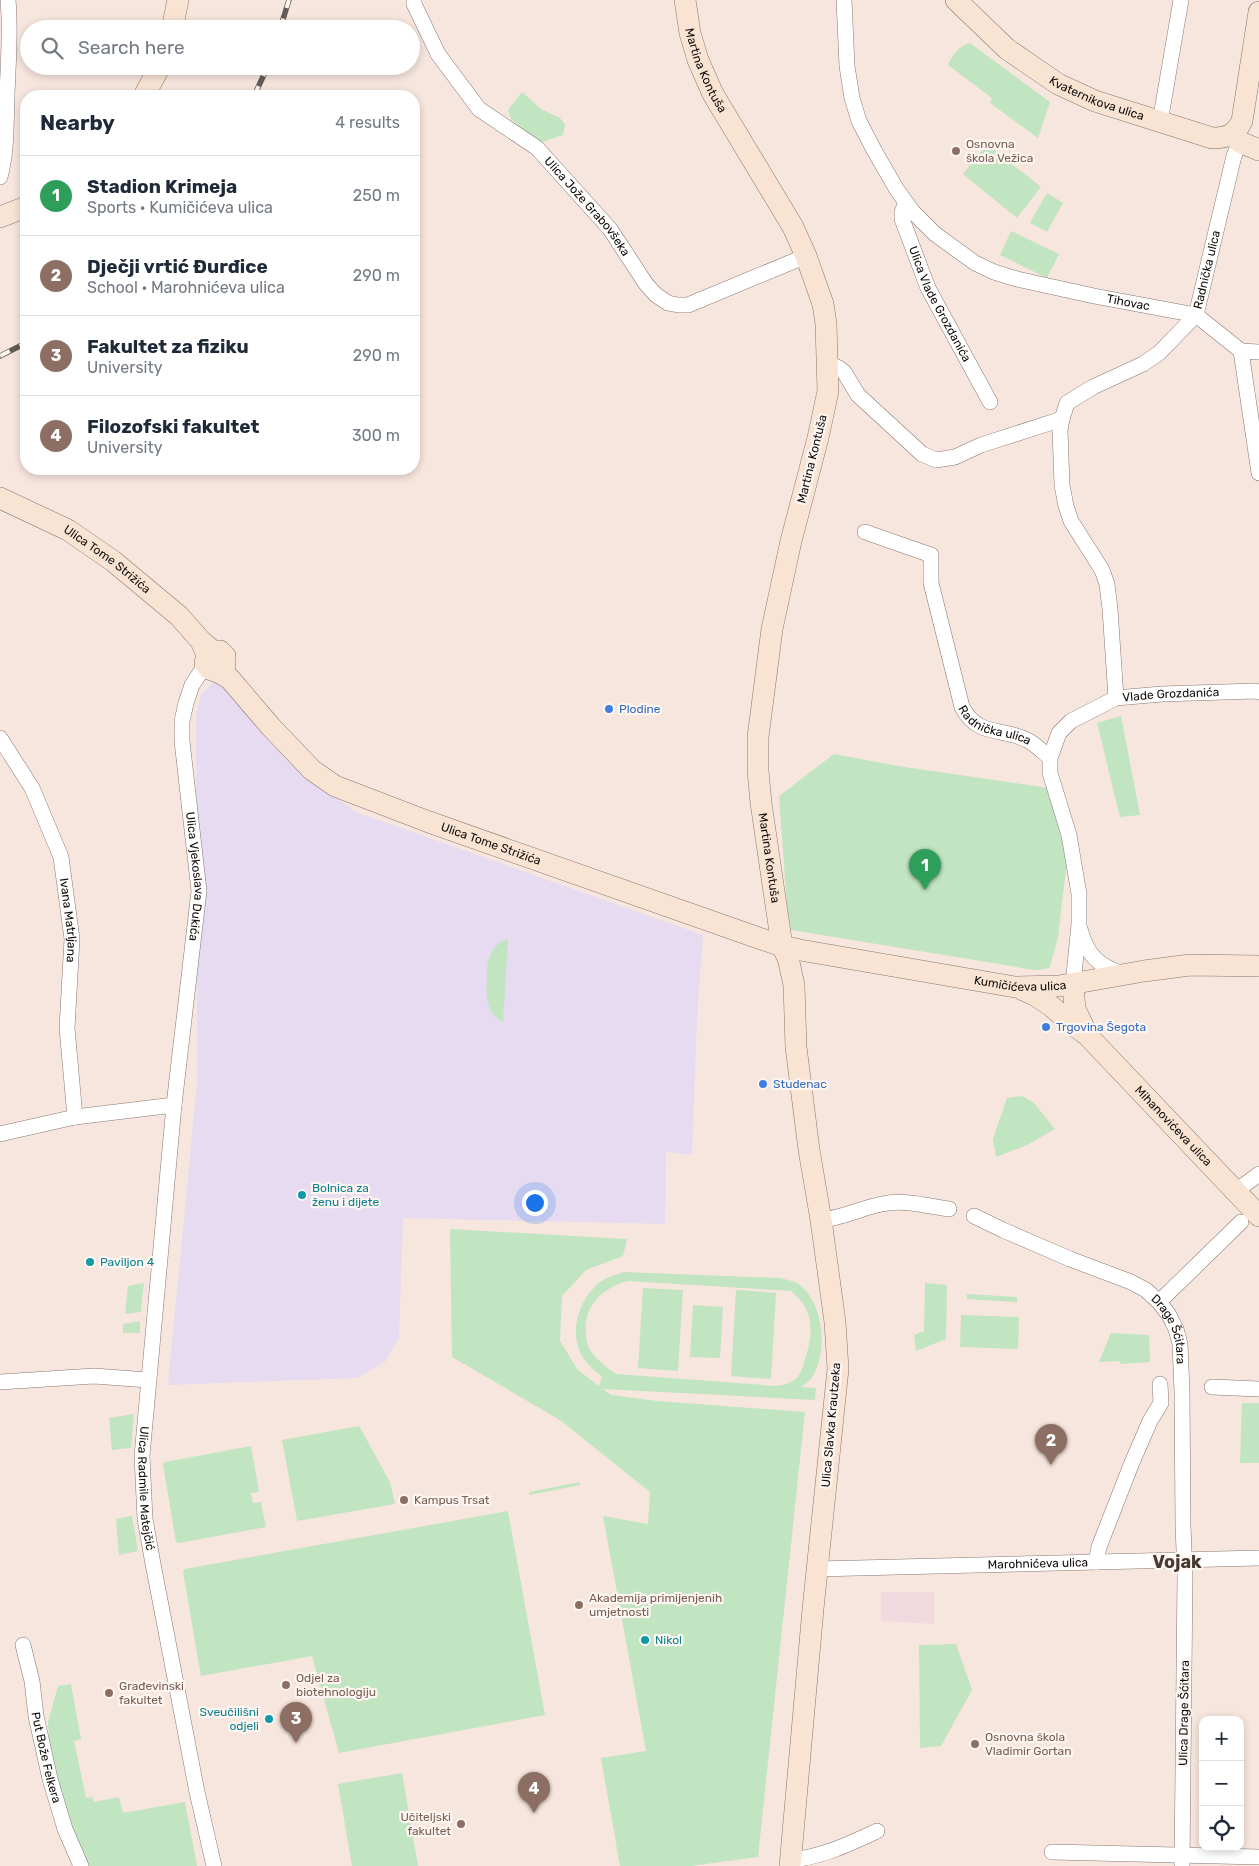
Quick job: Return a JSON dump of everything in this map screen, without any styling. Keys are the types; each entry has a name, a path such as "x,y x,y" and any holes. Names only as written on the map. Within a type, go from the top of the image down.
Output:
{"street":[{"path":"0,176 3,167 6,136 9,50 8,0"},
{"path":"174,20 178,0"},
{"name":"Ulica Jože Grabovšeka","path":"414,0 414,4 438,54 480,109 537,148 610,229 646,284 656,295 668,303 688,305 806,256"},
{"name":"Martina Kontuša","path":"685,0 690,33 698,60 713,94 787,217 806,256 823,304 826,324 828,391 818,438 791,540 772,629 758,737 758,771 761,803 782,946"},
{"path":"844,0 847,66 852,98 859,121 906,203"},
{"name":"Kvaternikova ulica","path":"956,0 1007,49 1058,84 1095,101 1160,122 1212,138 1244,142"},
{"path":"1160,122 1181,0"},
{"name":"Radnička ulica","path":"1116,698 1107,584 1102,570 1071,521 1066,506 1062,485 1060,430 1062,419 1067,403 1093,387 1143,364 1159,353 1180,334 1196,316 1234,156 1244,142 1242,121 1259,12"},
{"path":"147,90 155,75"},
{"name":"Tihovac","path":"906,203 924,223 949,245 976,263 994,272 1052,288 1196,316 1241,351"},
{"name":"Ulica Vlade Grozdanića","path":"906,203 902,212 902,219 928,288 990,402"},
{"path":"0,217 20,209"},
{"path":"1259,352 1241,351 1259,473"},
{"path":"828,363 844,372 858,396 922,454 936,460 954,457 981,445 1062,419"},
{"name":"Ulica Tome Strižića","path":"0,498 68,530 113,561 179,616 212,665 312,770 335,786 429,822 782,946"},
{"name":"Radnička ulica","path":"865,532 932,555 930,583 962,707 966,715 973,722 984,728 1028,740 1050,758"},
{"name":"Ulica Vjekoslava Dukića","path":"174,1105 199,891 182,742 182,721 192,685 212,665"},
{"name":"Vlade Grozdanića","path":"1050,758 1059,733 1064,727 1071,721 1116,698 1162,694 1259,692"},
{"name":"Ivana Matrljana","path":"0,738 32,788 61,856 72,938 67,1028 74,1117"},
{"path":"1050,758 1050,774 1072,851 1080,894 1073,984"},
{"path":"1079,924 1084,944 1098,962 1108,969 1123,974"},
{"name":"Kumičićeva ulica","path":"782,946 1015,987 1052,987 1123,974 1190,965 1259,966"},
{"name":"Ulica Slavka Krautzeka","path":"782,946 788,958 794,985 798,1063 809,1150 822,1220 836,1322 838,1369 817,1569 790,1863"},
{"path":"794,985 799,974 809,964 831,955"},
{"name":"Mihanovićeva ulica","path":"1073,984 1075,1008 1087,1035"},
{"name":"Mihanovićeva ulica","path":"1015,987 1045,1000 1087,1035 1236,1191 1250,1219"},
{"path":"0,1134 74,1117 174,1105"},
{"name":"Ulica Radmile Matejčić","path":"174,1105 142,1456 146,1519 197,1792 214,1866"},
{"path":"1236,1191 1259,1174"},
{"path":"822,1220 842,1217 884,1203 949,1209"},
{"name":"Drage Šćitara","path":"974,1216 1070,1259 1131,1282 1146,1290 1169,1315 1176,1329 1180,1344 1185,1561"},
{"path":"1159,1302 1250,1219"},
{"path":"0,1382 94,1376 148,1380"},
{"path":"1096,1562 1099,1547 1131,1465 1150,1421 1161,1403 1160,1384"},
{"path":"1212,1387 1259,1389"},
{"name":"Marohnićeva ulica","path":"817,1569 1259,1558"},
{"name":"Ulica Drage Šćitara","path":"1182,1860 1185,1561"},
{"name":"Put Bože Felkera","path":"23,1645 32,1681 36,1716 50,1779 65,1829 81,1866"},
{"path":"790,1863 835,1850 877,1831"},
{"path":"1052,1852 1182,1860 1259,1857"}],"shaded area":[{"path":"212,683 221,684 303,773 356,812 703,935 697,1018 692,1155 666,1152 665,1224 403,1218 399,1338 385,1362 357,1378 168,1385 197,1083 196,717 201,694"},
{"path":"881,1592 934,1592 934,1624 881,1621"}],"green space":[{"path":"970,43 1050,102 1038,138 990,103 992,98 948,65 959,48"},
{"path":"522,92 541,109 560,118 565,125 563,135 540,143 511,119 508,110"},
{"path":"987,144 1041,187 1017,218 963,174"},
{"path":"1047,193 1063,203 1047,232 1030,223"},
{"path":"1011,231 1059,254 1047,278 1000,255"},
{"path":"1121,716 1140,815 1120,817 1097,723"},
{"path":"834,754 898,766 1049,788 1067,861 1058,937 1050,967 1041,970 1026,969 791,930 788,919 779,796"},
{"path":"508,938 503,1022 493,1013 488,1002 487,968 494,949"},
{"path":"1022,1096 1034,1103 1055,1129 1027,1145 996,1157 993,1139 1007,1098"},
{"path":"450,1229 627,1239 623,1256 586,1270 562,1296 560,1341 578,1370 599,1386 602,1377 581,1354 576,1334 579,1312 583,1302 597,1285 607,1278 623,1272 780,1278 796,1283 809,1295 815,1305 819,1318 822,1345 816,1370 810,1380 801,1387 816,1388 815,1400 603,1389 611,1395 657,1401 805,1412 758,1857 691,1866 620,1866 601,1758 646,1751 603,1516 648,1524 650,1492 560,1420 452,1357","holes":["628,1281 791,1291 804,1306 808,1314 811,1331 808,1349 800,1373 796,1379 785,1384 777,1386 616,1374 599,1360 588,1345 586,1325 591,1307 610,1288"]},
{"path":"144,1283 141,1312 125,1314 128,1286"},
{"path":"925,1283 947,1285 946,1339 916,1351 914,1335 924,1331"},
{"path":"643,1288 683,1290 678,1371 638,1368"},
{"path":"736,1290 776,1293 771,1379 731,1376"},
{"path":"967,1294 1017,1297 1017,1302 967,1299"},
{"path":"693,1305 723,1307 720,1358 690,1357"},
{"path":"961,1315 1019,1317 1018,1349 960,1347"},
{"path":"140,1321 140,1333 123,1333 123,1324"},
{"path":"1111,1333 1149,1335 1150,1362 1120,1364 1120,1361 1099,1362"},
{"path":"1242,1403 1259,1403 1259,1463 1240,1463"},
{"path":"134,1414 131,1448 112,1450 109,1418"},
{"path":"359,1426 390,1482 395,1504 297,1521 282,1440"},
{"path":"251,1446 259,1492 251,1493 253,1503 261,1502 266,1527 176,1542 163,1464 165,1462"},
{"path":"580,1482 580,1485 529,1495 529,1492"},
{"path":"508,1511 545,1715 339,1753 312,1656 201,1676 183,1572 185,1569"},
{"path":"132,1516 138,1551 119,1555 116,1519"},
{"path":"956,1644 972,1690 941,1746 920,1748 919,1645"},
{"path":"71,1684 81,1739 74,1741 86,1798 92,1797 94,1802 119,1797 123,1813 185,1802 197,1866 86,1866 70,1827 49,1739 48,1722 58,1686"},
{"path":"402,1773 418,1866 352,1866 338,1784"}],"railway":[{"path":"283,20 289,0"},
{"path":"257,90 264,75"},
{"path":"0,356 20,346"}],"place":[{"name":"Osnovna škola Vežica","path":"956,151"},
{"name":"Plodine","path":"609,709"},
{"name":"Stadion Krimeja","path":"925,890"},
{"name":"Trgovina Šegota","path":"1046,1027"},
{"name":"Studenac","path":"763,1084"},
{"name":"Bolnica za ženu i dijete","path":"302,1195"},
{"name":"Paviljon 4","path":"90,1262"},
{"name":"Dječji vrtić Đurđice","path":"1051,1465"},
{"name":"Kampus Trsat","path":"404,1500"},
{"name":"Akademija primijenjenih umjetnosti","path":"579,1605"},
{"name":"Nikol","path":"645,1640"},
{"name":"Odjel za biotehnologiju","path":"286,1685"},
{"name":"Građevinski fakultet","path":"109,1693"},
{"name":"Sveučilišni odjeli","path":"269,1719"},
{"name":"Fakultet za fiziku","path":"296,1743"},
{"name":"Osnovna škola Vladimir Gortan","path":"975,1744"},
{"name":"Filozofski fakultet","path":"534,1813"},
{"name":"Učiteljski fakultet","path":"461,1824"}],"district":[{"name":"Vojak","path":"1177,1562"}]}
